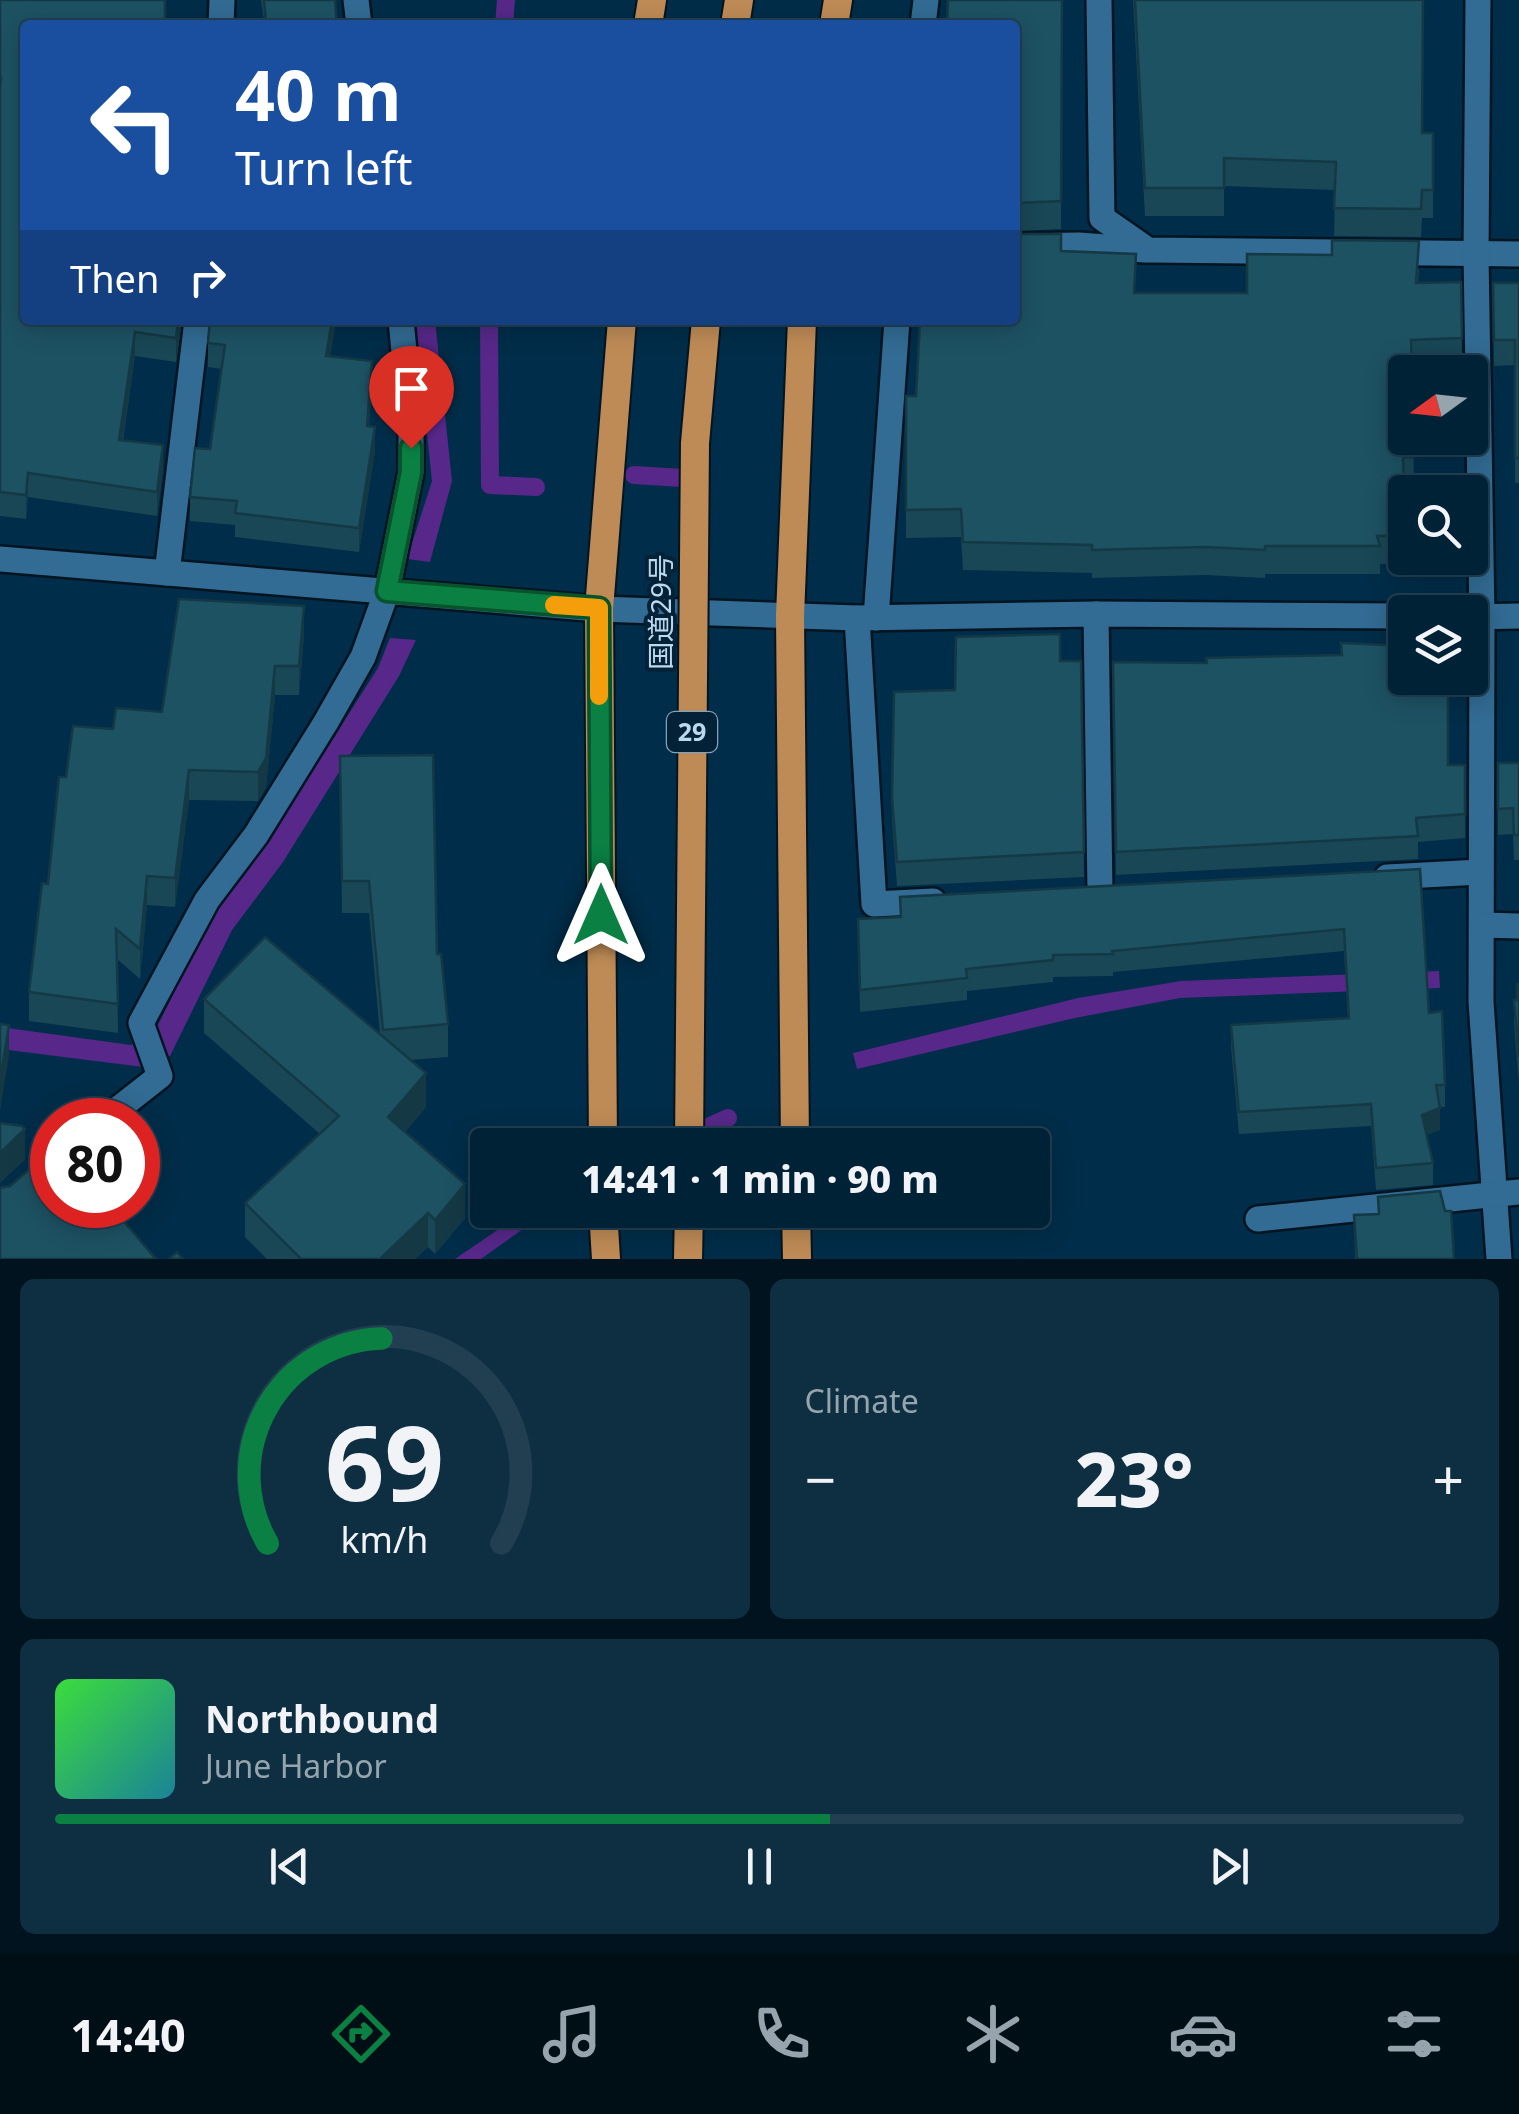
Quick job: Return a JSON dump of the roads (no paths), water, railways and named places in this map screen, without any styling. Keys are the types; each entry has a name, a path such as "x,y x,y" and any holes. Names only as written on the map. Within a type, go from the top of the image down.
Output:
{"highway":[{"path":"602,1128 599,608 622,325"},
{"name":"国道29号","path":"689,1128 694,442 706,325"},
{"path":"795,1128 790,616 802,325"},
{"path":"604,1228 606,1259"},
{"path":"688,1228 688,1259"},
{"path":"796,1228 797,1259"}],"street":[{"path":"1098,0 1102,218 1148,250"},
{"path":"1476,595 1478,0"},
{"path":"1020,246 1519,254"},
{"path":"167,573 196,325"},
{"path":"132,1098 160,1076 141,1023 207,900 256,834 326,722 363,657 387,591 411,472 411,424 401,325"},
{"path":"896,325 866,618 874,904 949,900"},
{"path":"0,559 599,608 790,616 1388,616"},
{"path":"1096,614 1100,893"},
{"path":"1488,617 1519,616"},
{"path":"1477,695 1481,1002 1507,1193 1499,1259"},
{"path":"1366,878 1480,872"},
{"path":"1482,925 1519,926"},
{"path":"1258,1219 1507,1193"}],"waterway":[{"path":"504,20 506,0"},
{"path":"489,325 490,485 536,487"},
{"path":"634,475 698,479 698,475"},
{"path":"706,1128 728,1118"}]}
